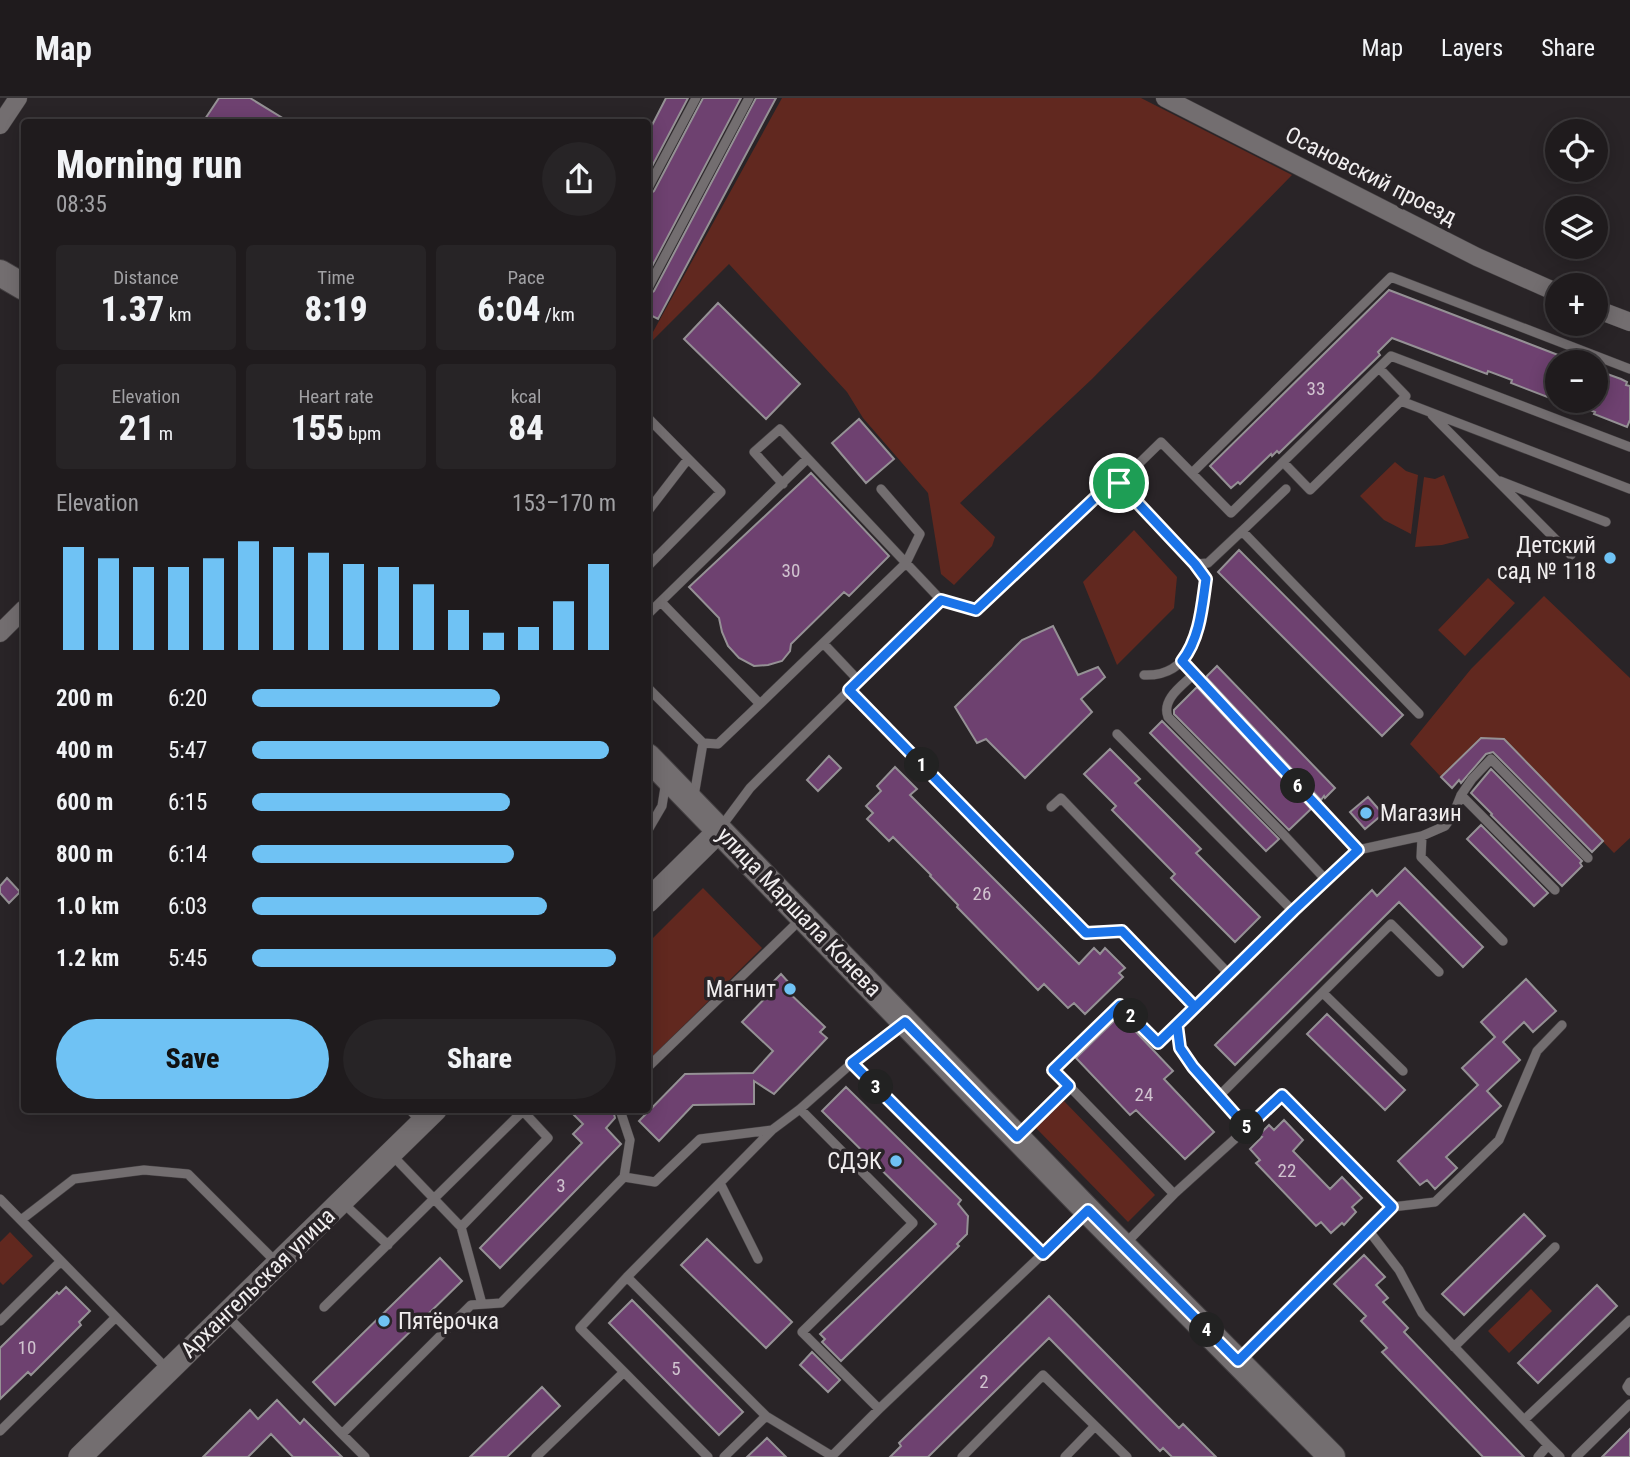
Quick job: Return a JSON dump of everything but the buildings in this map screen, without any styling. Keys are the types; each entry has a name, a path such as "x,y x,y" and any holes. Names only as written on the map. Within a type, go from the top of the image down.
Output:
{"main road":[{"path":"0,273 21,284"},
{"name":"улица Маршала Конева","path":"651,760 1332,1457"}],"street":[{"path":"0,125 18,98"},
{"name":"Осановский проезд","path":"1165,98 1477,257 1545,287"},
{"path":"1608,314 1630,322"},
{"path":"0,633 21,612"},
{"path":"651,898 720,830"},
{"name":"Архангельская улица","path":"80,1457 390,1153 422,1114"}],"lane":[{"path":"651,182 696,98"},
{"path":"651,282 750,98"},
{"path":"1192,473 1391,277 1630,369"},
{"path":"1119,483 1161,442 1231,513 1391,356 1630,447"},
{"path":"1283,462 1310,490 1401,401 1406,396 1378,368"},
{"path":"1401,401 1630,489"},
{"path":"1428,412 1571,555"},
{"path":"651,421 721,492 651,563"},
{"path":"783,484 754,452 780,429 941,600 976,610 1115,479 1206,579 1201,612 1189,651 1172,670 1144,675"},
{"path":"651,507 688,459"},
{"path":"651,611 807,459"},
{"path":"1497,480 1606,522"},
{"path":"651,691 703,743 718,744 906,564 920,534 881,489"},
{"path":"1195,564 1208,563 1286,489"},
{"path":"1242,531 1419,714"},
{"path":"720,830 750,788 941,600"},
{"path":"661,602 760,704"},
{"path":"824,644 859,681"},
{"path":"1182,661 1358,850"},
{"path":"1194,674 1167,703 1168,716 1326,880"},
{"path":"849,690 1086,933 1122,931 1195,1007"},
{"path":"1117,734 1293,911"},
{"path":"692,802 703,743"},
{"path":"1158,1043 1358,850 1422,836 1445,826 1461,795 1491,759 1588,858"},
{"path":"651,825 662,806 666,776"},
{"path":"1461,795 1555,890"},
{"path":"1051,807 1061,798 1229,974"},
{"path":"1422,836 1421,858 1503,941"},
{"path":"651,1064 803,917"},
{"path":"1219,1096 1391,924 1439,972"},
{"path":"1323,993 1403,1071"},
{"path":"1174,1194 1053,1070 1120,1005 1158,1043 1180,1048"},
{"path":"708,1457 580,1328 772,1130 905,1022"},
{"path":"1177,1025 1180,1048 1193,1067 1247,1128"},
{"path":"1238,1361 1392,1207 1435,1202 1499,1140 1537,1051 1562,1025"},
{"path":"852,1063 1043,1254"},
{"path":"1017,1137 1069,1086"},
{"path":"1123,1246 1174,1194 1282,1095 1392,1207"},
{"path":"800,1109 913,1223 802,1332 879,1409"},
{"path":"324,1307 520,1113"},
{"path":"460,1227 548,1138 526,1113"},
{"path":"342,1434 471,1306 501,1303 624,1177 630,1140 621,1113"},
{"path":"624,1177 655,1182 700,1139 772,1130"},
{"path":"390,1153 460,1227 482,1304"},
{"path":"21,1220 74,1180 144,1170 188,1174 277,1264"},
{"path":"720,1183 758,1259"},
{"path":"0,1199 169,1371"},
{"path":"341,1201 388,1245"},
{"path":"627,1277 766,1416 832,1457 1088,1210"},
{"path":"1369,1231 1399,1270 1422,1313 1560,1457"},
{"path":"1454,1347 1555,1247"},
{"path":"0,1321 61,1261"},
{"path":"226,1315 365,1457"},
{"path":"0,1432 116,1317"},
{"path":"1524,1420 1630,1320"},
{"path":"1621,1329 1630,1338"},
{"path":"536,1457 624,1372"},
{"path":"962,1457 1043,1375 1127,1457"},
{"path":"1630,1382 1627,1387 1630,1391"},
{"path":"1576,1457 1630,1404"},
{"path":"724,1457 766,1416"},
{"path":"1065,1457 1095,1426"},
{"path":"1538,1457 1548,1445"}],"shaded area":[{"path":"782,98 1141,98 1292,175 1092,379 960,503 995,537 992,546 954,585 941,574 928,493 863,418 847,392 729,264 651,342 651,336"},
{"path":"1395,462 1406,471 1418,475 1411,534 1384,520 1360,496"},
{"path":"1444,475 1469,538 1442,545 1415,547 1424,477 1435,479"},
{"path":"1134,530 1177,577 1174,608 1117,665 1083,582"},
{"path":"1488,578 1515,603 1465,656 1438,630"},
{"path":"1544,596 1630,678 1630,838 1614,853 1504,739 1481,739 1441,777 1410,744 1471,669"},
{"path":"703,888 762,948 651,1058 651,940"},
{"path":"1064,1101 1155,1195 1128,1222 1036,1128"},
{"path":"10,1232 33,1256 3,1285 0,1282 0,1242"},
{"path":"1531,1289 1552,1311 1509,1353 1488,1331"}],"place":[{"name":"Детский сад № 118","path":"1610,558"},
{"name":"Магазин","path":"1366,813"},
{"name":"Магнит","path":"790,989"},
{"name":"СДЭК","path":"896,1161"},
{"name":"Пятёрочка","path":"384,1321"}],"route":[{"path":"1115,479 1119,483 1206,579 1194,641 1182,661 1358,850 1177,1025 1180,1048 1193,1067 1247,1128 1282,1095 1392,1207 1238,1361 1088,1210 1043,1254 852,1063 905,1022 1017,1137 1069,1086 1053,1070 1120,1005 1158,1043 1195,1007 1122,931 1086,933 849,690 941,600 976,610 1115,479"}]}
